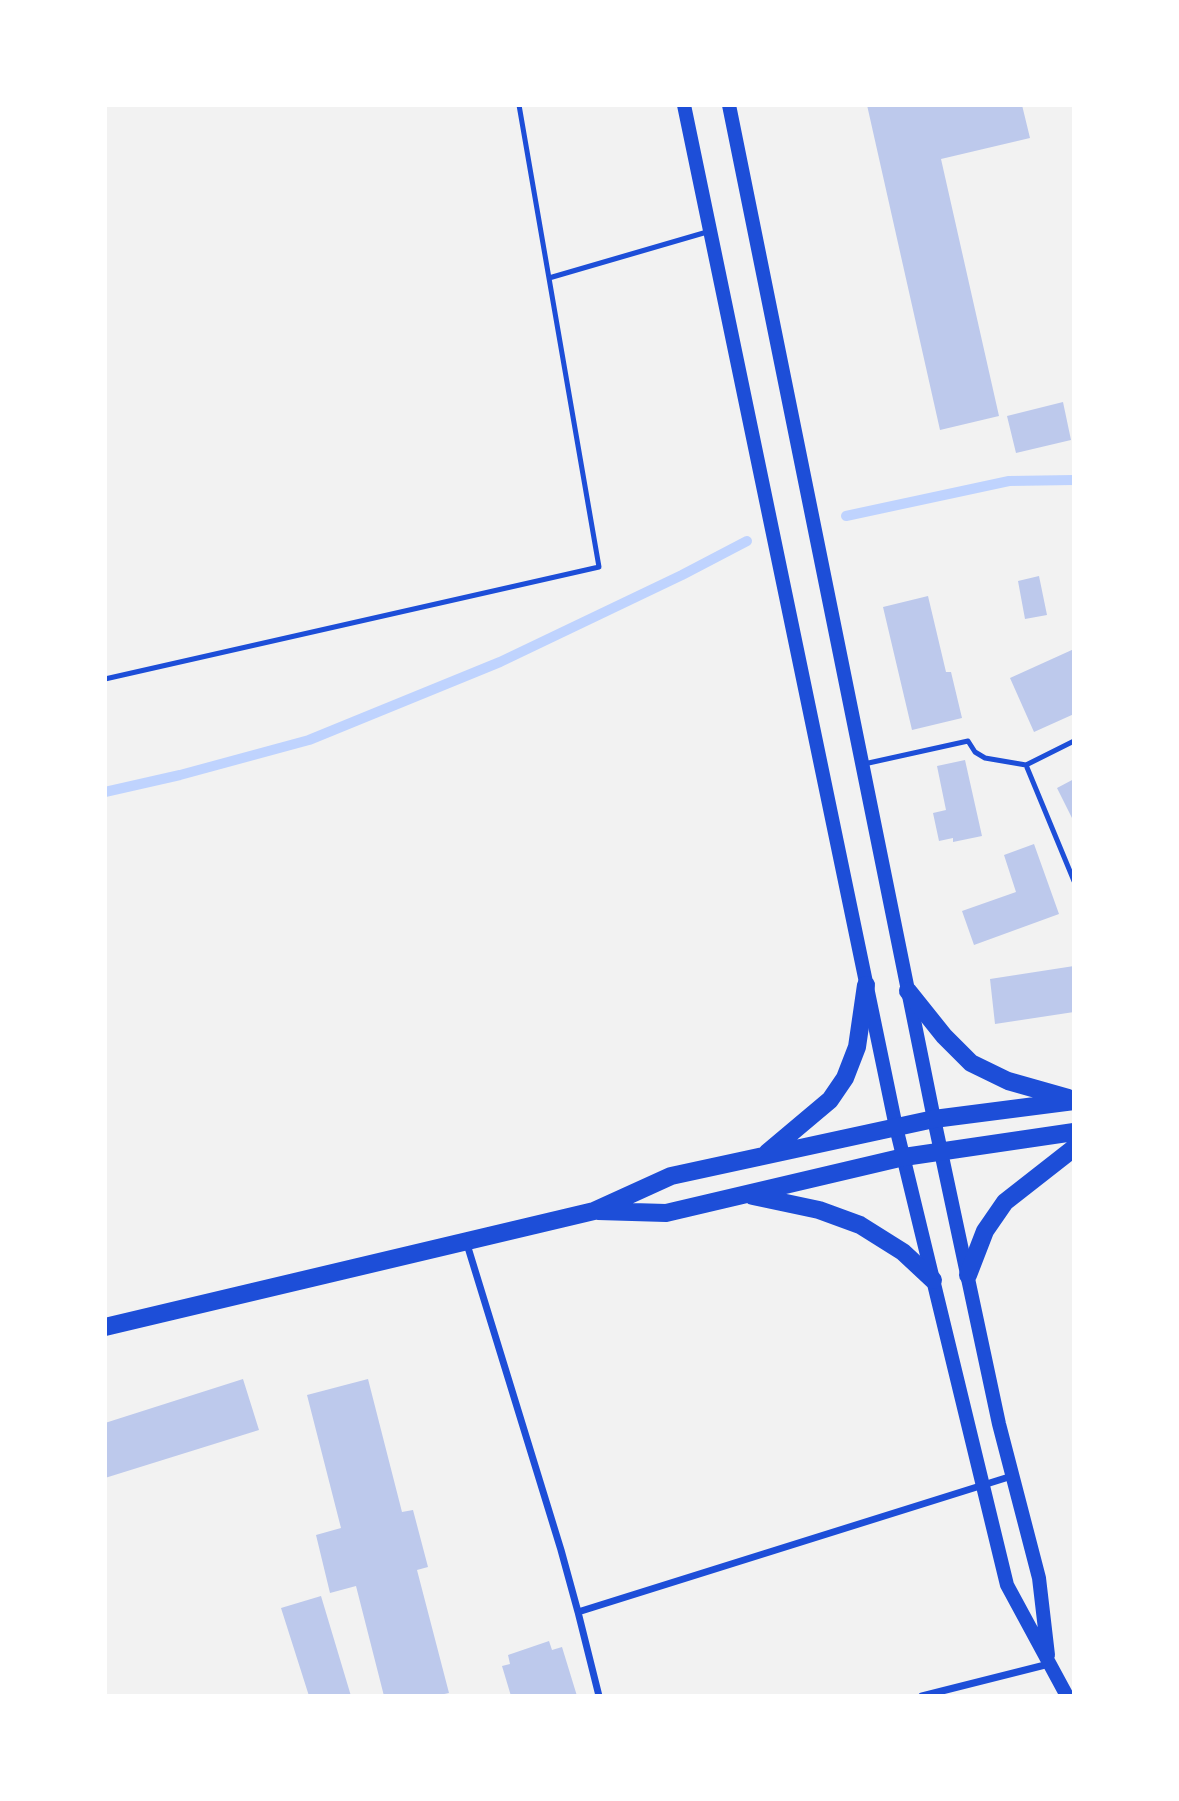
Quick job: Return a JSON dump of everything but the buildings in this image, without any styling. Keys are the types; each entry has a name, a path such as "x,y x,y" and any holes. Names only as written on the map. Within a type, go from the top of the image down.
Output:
{"main road":[{"path":"684,105 896,1127 1007,1586 1067,1696"},
{"path":"729,105 934,1119 999,1423 1040,1578 1049,1663"},
{"path":"765,1156 830,1100 845,1078 857,1047 866,985"},
{"path":"908,990 944,1036 971,1063 1008,1082 1074,1100"},
{"path":"105,1327 594,1211 671,1176 934,1119 1074,1100"},
{"path":"594,1211 666,1213 904,1157 1074,1132"},
{"path":"968,1276 985,1231 1005,1202 1074,1148"},
{"path":"747,1195 819,1210 860,1225 903,1252 933,1280"}],"street":[{"path":"466,1241 578,1612 599,1696"},
{"path":"578,1612 1012,1476"},
{"path":"922,1696 1049,1663"}],"lane":[{"path":"105,679 599,567 519,105"},
{"path":"549,278 710,231"},
{"path":"861,765 968,741 975,752 985,758 1026,765 1074,741"},
{"path":"1026,765 1074,881"}],"waterway":[{"path":"846,516 1009,481 1074,480"},
{"path":"105,792 309,740 500,662 747,541"}]}
